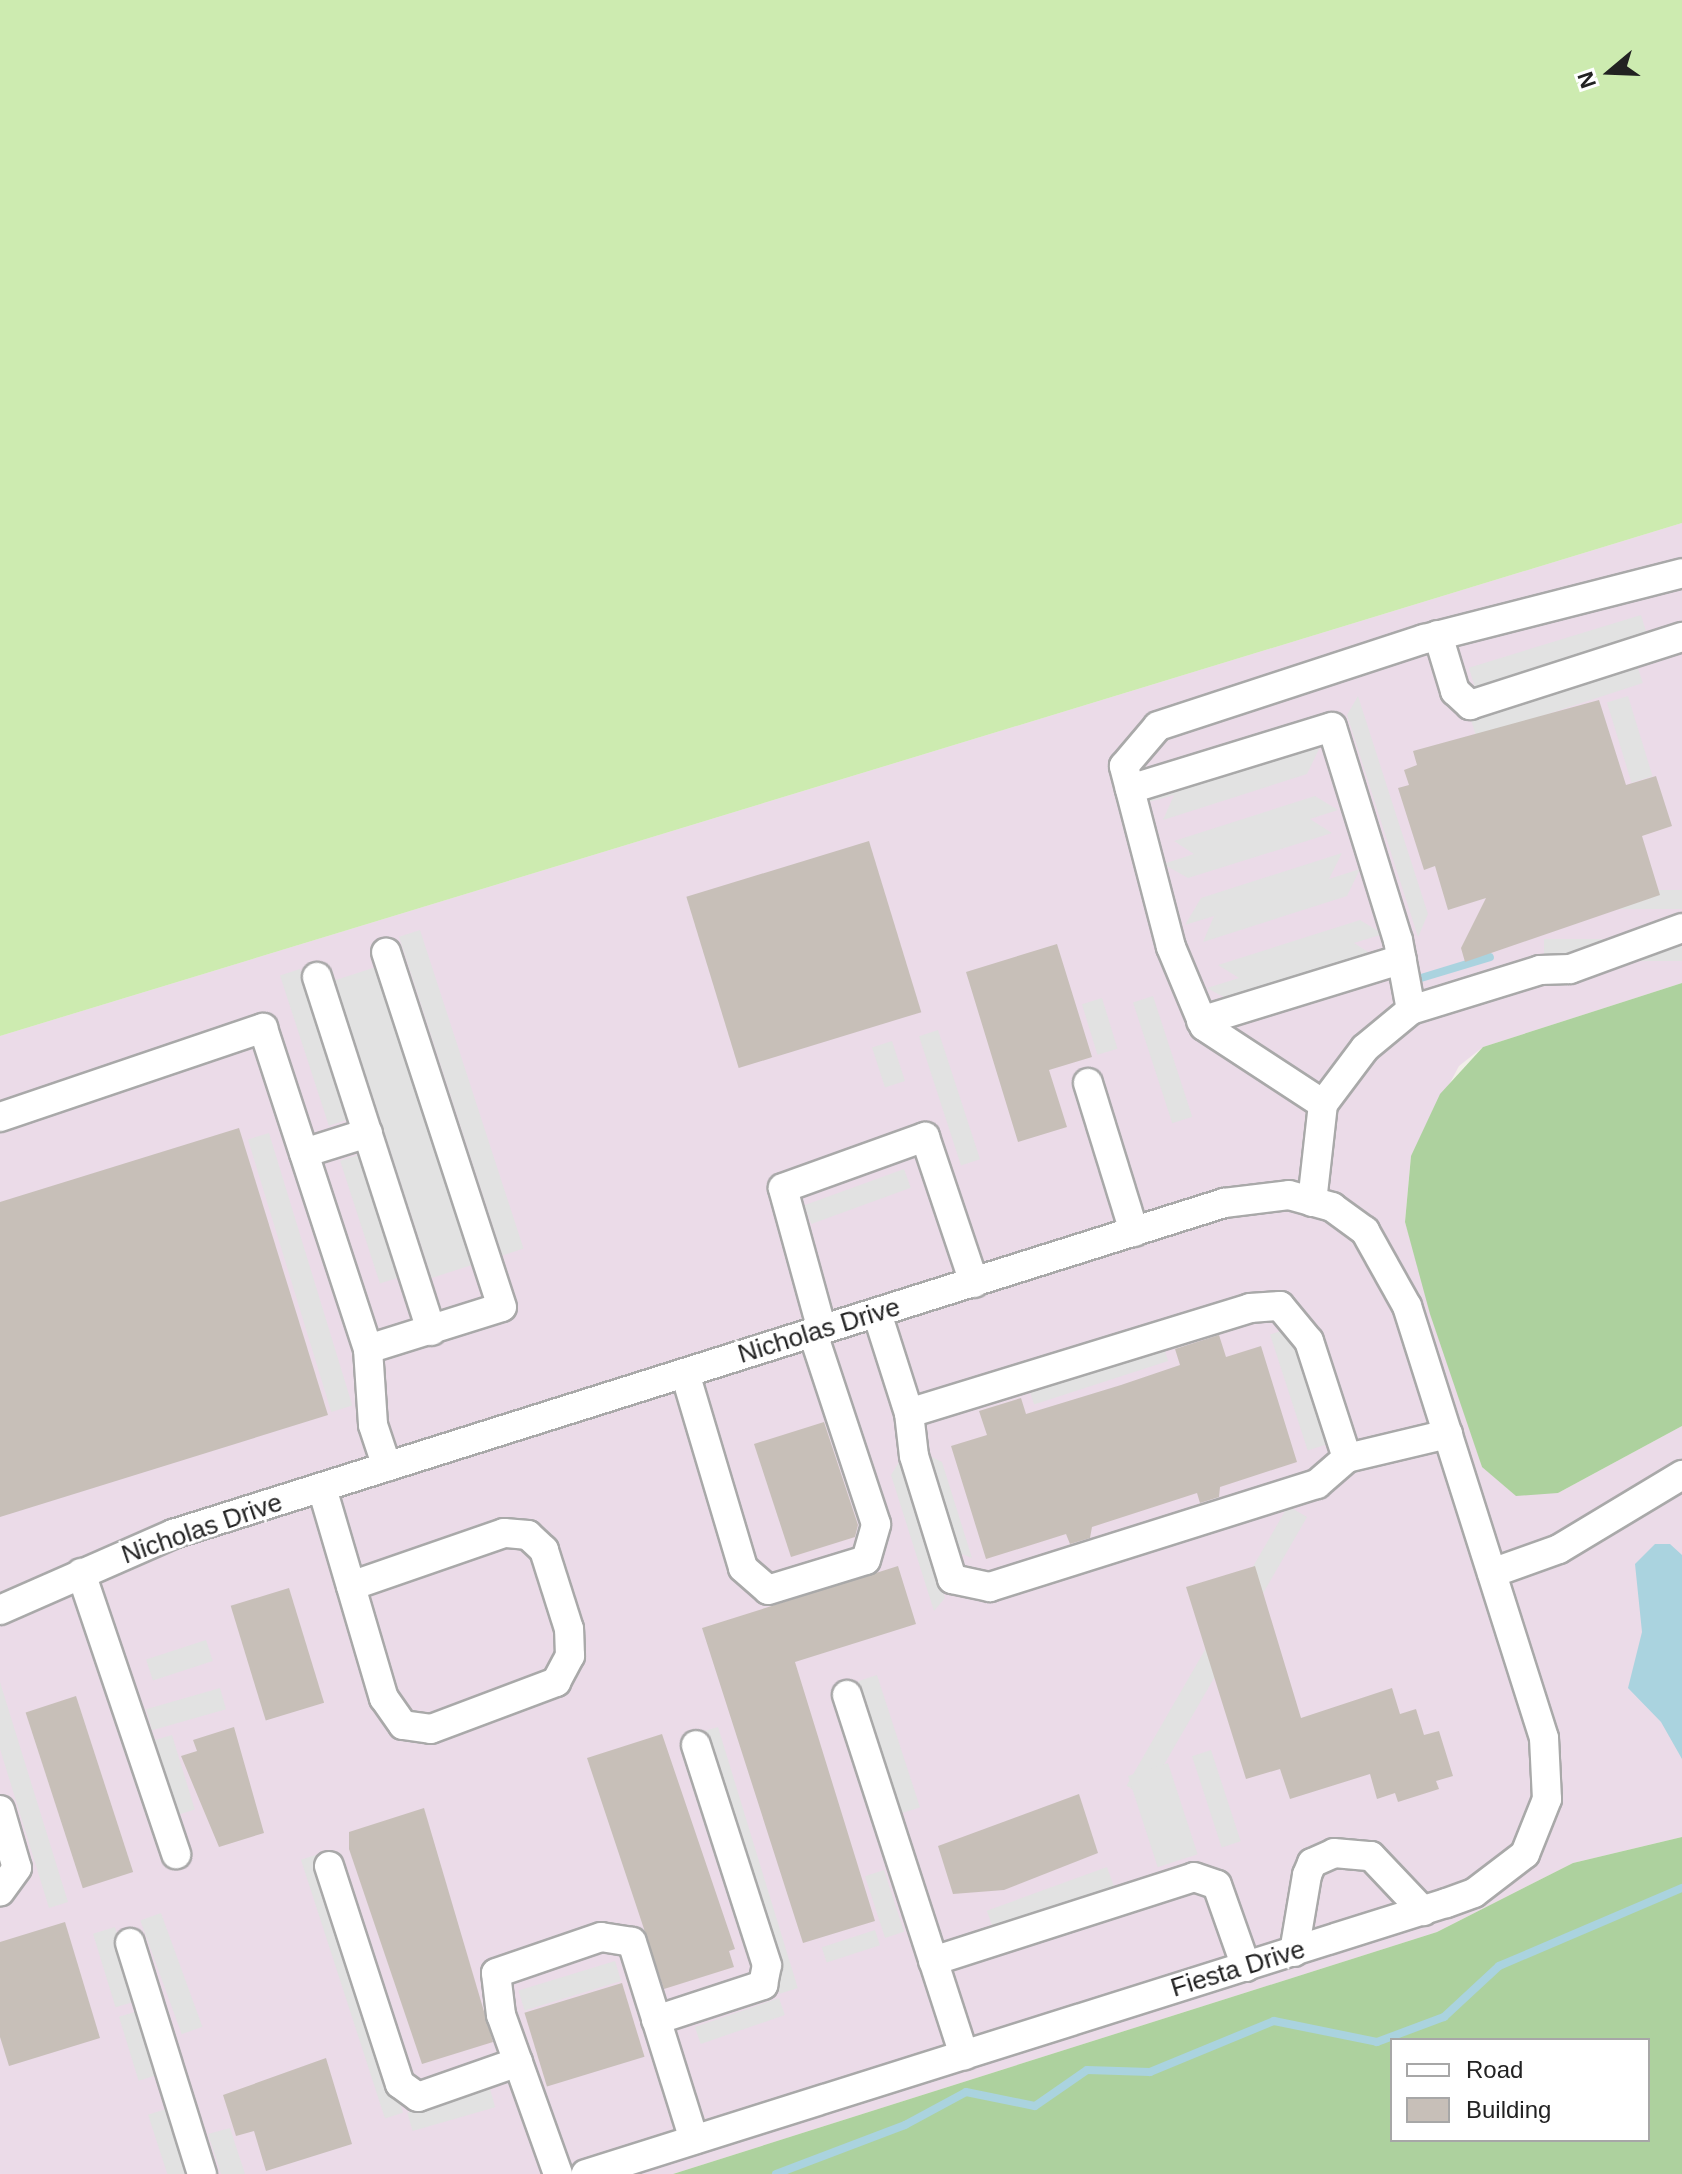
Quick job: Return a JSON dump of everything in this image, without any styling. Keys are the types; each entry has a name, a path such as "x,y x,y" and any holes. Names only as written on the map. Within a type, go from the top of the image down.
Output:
{"street":[{"path":"1323,1104 1201,1021 1171,947 1124,766 1158,726 1438,635 1682,573"},
{"path":"1438,635 1455,691 1470,705 1682,637"},
{"path":"1130,789 1332,727 1402,959 1411,1010"},
{"path":"1312,1202 1323,1104 1365,1048 1411,1010 1540,970 1570,969 1682,928"},
{"path":"368,1349 502,1307 386,953"},
{"path":"1201,1021 1402,959"},
{"path":"317,977 431,1331"},
{"path":"0,1117 263,1028 368,1349 373,1425 387,1467"},
{"path":"1088,1083 1134,1232"},
{"path":"304,1153 368,1133"},
{"path":"685,1373 743,1568 768,1590 866,1560 876,1524 818,1332 783,1188 925,1137 974,1283"},
{"name":"Nicholas Drive","path":"0,1610 173,1534 1257,1196 1312,1202 1341,1213 1383,1253 1469,1499"},
{"path":"909,1413 1250,1308 1280,1306 1309,1341 1347,1458"},
{"path":"877,1313 909,1413 914,1456 952,1579 990,1587 1317,1484 1347,1458 1448,1434"},
{"path":"1492,1573 1559,1549 1682,1475"},
{"path":"322,1488 384,1698 403,1725 431,1729 556,1682 570,1656 569,1629 544,1550 528,1535 504,1533 351,1586"},
{"name":"Fiesta Drive","path":"586,2174 1423,1911 1500,1876 1525,1854 1547,1799 1544,1738 1469,1499"},
{"path":"81,1573 176,1854"},
{"path":"847,1695 964,2055"},
{"path":"656,2020 763,1985 767,1965 696,1745"},
{"path":"0,1810 17,1868 0,1891"},
{"path":"1294,1952 1307,1875 1312,1863 1334,1853 1371,1856 1423,1911"},
{"path":"329,1866 400,2084 418,2097 518,2062"},
{"path":"933,1961 1194,1877 1217,1885 1246,1967"},
{"path":"558,2174 518,2062 496,1973 601,1937 632,1942 694,2140"},
{"path":"130,1943 202,2174"}],"shaded area":[{"path":"1682,523 1682,983 1483,1047 1459,1066 1411,1156 1405,1222 1482,1467 1558,1493 1682,1426 1682,1837 1573,1863 1437,1932 673,2174 0,2174 0,1036"},
{"path":"1641,615 1647,635 1475,688 1469,668"},
{"path":"1637,665 1643,683 1476,737 1471,719"},
{"path":"1358,696 1428,914 1418,937 1347,715"},
{"path":"1628,696 1653,776 1632,783 1607,702"},
{"path":"1301,731 1289,757 1320,747 1307,774 1163,820 1174,795 1145,803 1161,776"},
{"path":"1315,796 1338,810 1310,819 1332,833 1188,878 1163,864 1194,854 1174,841"},
{"path":"1342,853 1329,879 1360,869 1347,896 1203,942 1214,916 1185,925 1201,898"},
{"path":"1533,890 1682,890 1682,909 1533,909"},
{"path":"1360,920 1383,934 1354,943 1376,957 1233,1002 1207,988 1239,978 1218,965"},
{"path":"420,930 524,1249 503,1255 399,937"},
{"path":"1544,939 1682,939 1682,961 1544,961"},
{"path":"376,967 473,1265 432,1278 335,980"},
{"path":"300,969 349,1119 329,1126 280,975"},
{"path":"1153,996 1192,1117 1172,1123 1133,1002"},
{"path":"1102,998 1117,1049 1097,1055 1082,1004"},
{"path":"938,1030 980,1159 961,1166 919,1036"},
{"path":"892,1041 905,1081 885,1087 872,1047"},
{"path":"269,1133 352,1406 331,1412 248,1139"},
{"path":"361,1154 401,1277 380,1283 340,1161"},
{"path":"904,1169 911,1188 811,1224 804,1205"},
{"path":"1290,1328 1328,1444 1308,1451 1270,1334"},
{"path":"1162,1342 1168,1361 1034,1405 1028,1386"},
{"path":"921,1452 942,1462 972,1558 951,1550"},
{"path":"902,1457 945,1598 934,1611 891,1475"},
{"path":"1288,1506 1307,1517 1146,1797 1126,1786"},
{"path":"206,1640 213,1661 153,1680 146,1659"},
{"path":"877,1675 920,1807 901,1813 858,1681"},
{"path":"0,1682 68,1902 49,1908 0,1749"},
{"path":"220,1688 226,1709 152,1730 146,1709"},
{"path":"718,1727 798,1988 780,1994 700,1733"},
{"path":"172,1735 195,1810 176,1815 153,1741"},
{"path":"1211,1750 1241,1841 1222,1847 1192,1756"},
{"path":"1168,1763 1198,1854 1158,1867 1128,1776"},
{"path":"319,1854 403,2113 385,2119 301,1860"},
{"path":"1107,1867 1114,1886 994,1930 987,1911"},
{"path":"884,1870 904,1932 885,1938 865,1876"},
{"path":"161,1913 202,2027 182,2034 140,1921"},
{"path":"115,1927 138,2001 116,2007 93,1934"},
{"path":"875,1930 880,1945 827,1963 822,1947"},
{"path":"615,1961 621,1981 525,2011 518,1991"},
{"path":"779,1998 785,2015 701,2044 695,2027"},
{"path":"141,2010 161,2074 139,2081 119,2017"},
{"path":"490,2089 495,2107 413,2131 407,2113"},
{"path":"169,2108 190,2174 167,2174 148,2115"},
{"path":"230,2128 245,2174 221,2174 208,2134"}],"green space":[{"path":"0,0 1682,0 1682,523 0,1036"},
{"path":"1682,983 1682,1426 1558,1493 1516,1496 1482,1467 1430,1314 1405,1222 1411,1156 1440,1094 1483,1047"},
{"path":"1682,1837 1682,2174 673,2174 1437,1932 1573,1863"}],"water":[{"path":"1655,1544 1670,1544 1682,1555 1682,1759 1661,1722 1628,1688 1642,1632 1635,1564"}],"building":[{"path":"1599,700 1626,785 1656,776 1672,826 1642,836 1660,895 1465,962 1461,948 1486,898 1448,910 1435,866 1424,870 1398,788 1409,785 1404,770 1417,765 1413,751"},
{"path":"869,841 921,1012 739,1068 686,897"},
{"path":"1057,944 1092,1057 1049,1070 1067,1127 1018,1142 966,972"},
{"path":"239,1128 328,1415 0,1517 0,1202"},
{"path":"1219,1335 1226,1357 1261,1346 1297,1462 1220,1487 1219,1497 1200,1503 1197,1493 1092,1527 1090,1538 1070,1544 1066,1534 986,1559 951,1446 987,1435 979,1411 1021,1398 1026,1414 1121,1385 1180,1365 1175,1349"},
{"path":"824,1422 858,1525 855,1537 791,1557 754,1444"},
{"path":"898,1566 916,1624 795,1662 875,1921 803,1943 702,1628"},
{"path":"1255,1566 1301,1718 1392,1688 1400,1714 1416,1709 1424,1735 1439,1731 1453,1776 1436,1781 1439,1789 1398,1802 1395,1793 1377,1799 1370,1774 1290,1799 1280,1769 1246,1779 1186,1587"},
{"path":"289,1588 324,1703 266,1721 231,1606"},
{"path":"76,1696 133,1872 83,1888 26,1712"},
{"path":"234,1727 264,1833 219,1847 181,1756 197,1751 193,1740"},
{"path":"662,1734 735,1949 729,1951 734,1967 664,1989 587,1758"},
{"path":"1079,1794 1098,1853 1004,1890 953,1894 938,1846"},
{"path":"424,1808 493,2042 422,2064 349,1849 349,1832"},
{"path":"65,1922 100,2038 9,2066 0,2037 0,1942"},
{"path":"622,1983 645,2057 547,2086 524,2013"},
{"path":"326,2058 352,2144 266,2171 254,2131 236,2136 223,2095"}],"waterway":[{"path":"1421,978 1490,957"},
{"path":"776,2174 905,2125 966,2092 1035,2106 1087,2070 1150,2072 1274,2021 1377,2042 1444,2017 1499,1966 1682,1888"}]}
